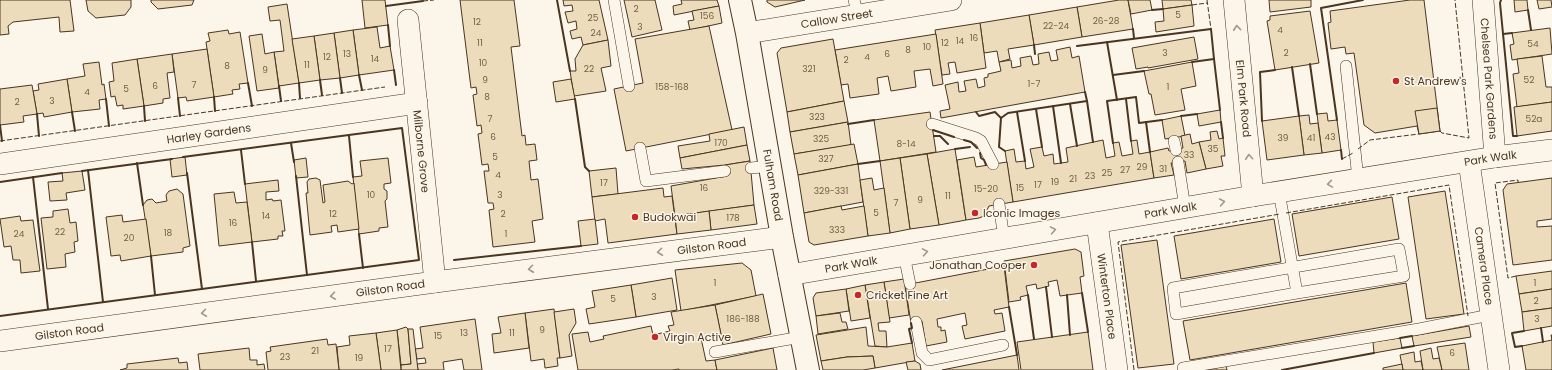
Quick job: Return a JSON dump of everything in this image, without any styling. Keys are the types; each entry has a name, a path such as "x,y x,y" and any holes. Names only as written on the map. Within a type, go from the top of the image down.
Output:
{"main road":[{"name":"Fulham Road","path":"740,0 747,32 760,167 782,237 808,370"}],"street":[{"name":"Callow Street","path":"747,32 856,7 951,0"},
{"name":"Elm Park Road","path":"1234,0 1253,196"},
{"name":"Chelsea Park Gardens","path":"1483,0 1495,157"},
{"name":"Milborne Grove","path":"408,20 418,103 435,282"},
{"name":"Harley Gardens","path":"0,164 418,103"},
{"name":"Park Walk","path":"789,275 1253,196 1495,157 1552,150"},
{"name":"Camera Place","path":"1469,162 1499,370"},
{"name":"Winterton Place","path":"1097,223 1117,370"},
{"name":"Gilston Road","path":"0,341 782,237"}],"lane":[{"path":"614,0 629,86"},
{"path":"1346,66 1358,180"},
{"path":"932,124 981,141 993,164"},
{"path":"640,148 646,181 725,171"},
{"path":"1178,162 1185,208"},
{"path":"1279,192 1297,293"},
{"path":"999,204 1004,239"},
{"path":"1399,249 1404,276 1176,314 1173,288 1292,268 1399,249"},
{"path":"904,256 910,284"},
{"path":"1183,368 1419,329 1490,315"},
{"path":"916,322 922,353 929,360 1003,345"},
{"path":"715,352 802,337"}],"building":[{"path":"0,0 70,0 74,31 60,32 59,17 13,22 8,26 9,34 0,35"},
{"path":"86,0 131,0 131,7 125,15 96,18 88,11"},
{"path":"151,0 194,0 192,5 158,9 151,2"},
{"path":"362,0 385,0 388,25 365,28"},
{"path":"460,0 514,0 520,46 511,47 522,136 525,135 526,145 535,144 537,160 529,161 531,180 538,179 543,219 532,221 535,242 493,247 489,210 494,209 493,203 488,203 484,171 489,171 488,164 482,165 478,134 482,133 481,125 477,126 473,95 477,94 476,87 471,88"},
{"path":"563,0 599,0 608,40 583,45 581,37 572,39 570,31 577,29 576,21 568,23 565,12 573,11 572,5 564,6"},
{"path":"624,0 655,0 662,30 632,37"},
{"path":"681,0 717,0 719,6 674,15 673,6 682,4"},
{"path":"767,0 805,0 775,7 767,2"},
{"path":"1119,0 1128,0 1133,29 1082,37 1077,7"},
{"path":"1128,0 1150,0 1152,10 1131,14"},
{"path":"1162,0 1191,0 1192,5 1163,9"},
{"path":"1269,0 1311,0 1311,7 1270,12"},
{"name":"St Andrew's","path":"1410,0 1424,0 1440,131 1419,134 1417,126 1375,133 1364,125 1354,53 1346,54 1345,47 1331,49 1328,23 1331,22 1330,11"},
{"path":"1514,0 1527,0 1528,10 1515,12"},
{"path":"1537,0 1551,0 1552,7 1539,9"},
{"path":"287,4 299,83 279,86 274,52 284,51 280,20 270,21 268,7"},
{"path":"1192,5 1194,26 1156,32 1155,22 1164,21 1163,9"},
{"path":"719,6 722,23 690,30 688,21 694,20 692,11"},
{"path":"1077,7 1082,37 1034,45 1029,15"},
{"path":"1310,11 1319,63 1275,70 1267,21 1270,20 1270,16"},
{"path":"1029,15 1034,45 1008,49 1010,59 999,62 997,51 984,53 980,23"},
{"path":"980,23 986,68 957,73 955,62 948,63 950,74 942,75 935,30"},
{"path":"709,26 732,130 626,151 614,89 643,83 635,39"},
{"path":"377,27 380,48 390,46 394,70 359,75 353,30"},
{"path":"1550,28 1552,54 1512,60 1510,45 1514,44 1512,33"},
{"path":"228,30 229,34 240,32 248,83 239,84 240,89 232,90 233,94 214,97 206,42 210,41 208,33"},
{"path":"353,30 359,75 340,78 334,33"},
{"path":"334,33 340,78 320,80 314,36"},
{"path":"262,34 265,54 274,52 279,88 257,91 249,36"},
{"path":"936,34 943,84 933,86 930,69 914,71 916,87 891,91 888,76 877,78 879,94 850,98 848,84 841,85 835,50"},
{"path":"314,36 320,80 299,83 292,39"},
{"path":"1194,37 1198,59 1136,69 1132,48"},
{"path":"833,39 844,101 787,112 777,53 781,48"},
{"path":"608,40 611,66 601,68 606,91 574,96 570,71 576,71 575,59 583,45"},
{"path":"1070,47 1072,58 1079,56 1085,92 941,118 940,111 950,109 945,85 958,82 959,92 966,91 964,81 976,79 978,88 985,86 984,78 988,77 988,74 1001,71 999,62 1011,60 1012,68 1021,66 1020,58 1031,56 1033,65 1039,64 1038,54 1049,52 1051,61 1058,60 1056,50"},
{"path":"207,49 214,97 187,101 186,97 178,98 172,54"},
{"path":"172,54 174,72 167,73 170,98 163,99 163,103 144,106 137,59"},
{"path":"1542,56 1546,87 1552,87 1552,102 1517,107 1513,74 1519,73 1517,59"},
{"path":"137,59 144,106 123,109 123,105 117,106 115,96 111,97 109,82 114,81 112,63"},
{"path":"99,62 102,85 104,84 106,99 99,100 100,109 72,112 67,79 85,76 83,64"},
{"path":"1192,62 1196,86 1181,89 1185,110 1155,115 1151,94 1149,94 1144,71"},
{"path":"67,79 72,112 44,117 43,113 37,114 33,91 39,90 38,84"},
{"path":"571,79 575,99 556,102 553,82"},
{"path":"32,85 37,114 23,116 24,122 0,125 0,89"},
{"path":"844,101 848,122 790,132 787,112"},
{"path":"1552,102 1552,131 1517,136 1514,107"},
{"path":"1437,108 1440,131 1419,134 1415,111"},
{"path":"1220,110 1221,122 1199,126 1197,114"},
{"path":"930,112 936,152 880,161 874,120"},
{"path":"1327,113 1328,121 1337,120 1341,150 1322,153 1317,114"},
{"path":"1309,115 1310,124 1318,123 1322,153 1304,155 1299,116"},
{"path":"1181,116 1185,136 1165,139 1162,120"},
{"path":"1299,116 1304,155 1267,160 1262,121"},
{"path":"848,122 851,145 794,154 790,132"},
{"path":"744,127 747,145 680,158 678,146 710,141 709,134"},
{"path":"1217,131 1219,139 1223,138 1225,156 1221,156 1223,166 1206,169 1199,142 1211,140 1210,132"},
{"path":"1190,134 1192,144 1199,142 1206,169 1187,173 1185,161 1178,162 1176,150 1183,148 1181,136"},
{"path":"1103,140 1106,158 1115,156 1113,143 1119,142 1122,156 1133,154 1131,141 1137,140 1139,154 1150,152 1154,178 1013,202 1005,151 1014,149 1016,162 1025,161 1026,169 1034,167 1030,149 1042,147 1044,156 1053,154 1054,164 1068,162 1066,148"},
{"path":"854,144 858,164 798,175 794,154"},
{"path":"747,145 750,161 682,169 680,158"},
{"path":"1168,148 1169,151 1176,150 1178,162 1171,163 1174,175 1154,178 1150,152"},
{"path":"955,149 966,220 939,225 927,154"},
{"path":"927,154 939,225 910,229 900,158"},
{"path":"185,157 187,175 172,177 170,159"},
{"path":"974,157 976,167 1007,162 1013,202 989,206 984,216 966,220 957,160"},
{"path":"306,158 308,177 296,178 294,160"},
{"path":"388,158 391,183 384,184 384,189 387,191 387,199 385,201 388,227 379,228 379,231 359,234 353,177 362,176 360,161"},
{"path":"900,158 910,229 890,233 880,161"},
{"path":"750,161 754,205 675,216 671,186 727,176 725,165"},
{"path":"858,164 863,202 804,213 798,175"},
{"path":"616,168 618,194 592,197 589,171"},
{"path":"82,171 85,190 66,193 67,200 50,201 48,182 63,181 62,173"},
{"path":"316,178 320,180 323,203 325,202 323,185 348,181 352,184 354,183 359,229 338,232 337,225 331,226 332,232 310,235 306,193 308,193 307,182 309,179"},
{"path":"872,178 874,190 884,188 890,233 868,236 860,180"},
{"path":"1552,178 1552,219 1537,221 1537,227 1552,226 1552,260 1513,265 1503,190 1507,184"},
{"path":"278,180 279,191 266,192 266,200 281,200 285,231 282,231 283,236 278,236 278,239 252,242 245,184"},
{"name":"Budokwai","path":"663,188 664,197 672,196 677,234 608,243 605,219 595,221 592,197"},
{"path":"177,189 183,194 190,246 183,248 183,252 151,256 143,205 147,200 152,199 156,203 167,201 166,195 169,191"},
{"path":"1445,191 1464,314 1426,319 1408,197"},
{"path":"234,192 236,203 247,202 252,242 219,246 214,194"},
{"path":"1392,197 1399,239 1299,256 1292,214"},
{"path":"754,205 757,224 711,230 709,211"},
{"path":"841,206 842,210 864,206 868,236 814,245 809,242 804,213"},
{"path":"68,209 70,223 76,222 78,241 74,242 75,252 65,254 66,267 47,269 41,218 53,217 53,211"},
{"path":"709,211 711,230 677,234 675,216"},
{"path":"122,215 123,222 146,219 151,256 121,261 120,255 111,256 106,217"},
{"path":"20,216 21,221 33,220 40,271 21,273 20,260 13,260 11,246 4,247 0,219"},
{"path":"595,219 598,244 581,246 578,221"},
{"path":"1274,219 1281,262 1181,279 1174,236"},
{"path":"1157,240 1174,364 1138,368 1121,245"},
{"path":"1075,249 1081,252 1084,276 1080,277 1082,293 1060,296 1057,280 1048,282 1049,286 1037,289 1036,284 1026,286 1028,295 1020,297 1021,300 1009,302 1004,261"},
{"path":"742,263 751,270 756,296 681,311 675,270"},
{"path":"1004,266 1009,307 994,310 995,314 1002,313 1005,331 965,339 962,326 967,325 965,313 937,319 938,327 941,327 941,331 945,330 947,342 926,346 922,321 911,323 905,285"},
{"path":"1552,271 1552,289 1519,294 1516,276"},
{"path":"672,278 677,310 636,317 631,285"},
{"path":"904,279 909,315 889,318 884,282"},
{"path":"884,282 890,322 878,323 879,331 886,331 887,347 875,346 865,285"},
{"path":"1406,283 1412,322 1190,360 1183,321"},
{"path":"631,285 636,317 589,324 586,309 595,307 592,291"},
{"path":"865,285 870,318 851,321 846,289"},
{"path":"846,289 849,311 816,316 813,298 816,293"},
{"path":"1552,289 1552,308 1522,312 1519,294"},
{"path":"763,294 771,334 723,345 715,305"},
{"name":"Virgin Active","path":"715,305 721,334 701,338 706,361 715,360 717,370 578,370 572,334 588,332 590,342 604,339 603,336 651,326 653,335 670,331 668,326 674,325 671,312"},
{"path":"1552,308 1552,326 1524,331 1522,312"},
{"path":"554,309 560,358 557,358 558,366 545,368 544,359 531,361 525,313"},
{"path":"574,309 576,323 569,335 572,356 560,358 554,312"},
{"path":"525,313 529,348 494,353 492,334 501,333 498,317"},
{"path":"840,313 842,322 846,322 848,329 818,334 816,316"},
{"path":"475,319 482,370 464,370 462,359 443,362 444,370 418,370 417,364 426,363 425,358 417,359 415,349 423,348 420,327"},
{"path":"1469,326 1471,337 1414,346 1412,336"},
{"path":"406,327 408,329 411,364 401,365 397,330"},
{"path":"866,327 868,346 887,347 912,343 915,361 875,368 873,356 847,357 821,361 816,335"},
{"path":"408,329 413,329 418,370 401,370 401,365 411,364"},
{"path":"397,330 401,370 381,370 376,333"},
{"path":"1088,332 1093,370 1021,370 1017,342"},
{"path":"376,333 381,370 339,370 337,347 350,345 349,336"},
{"path":"1400,338 1402,348 1374,353 1373,342"},
{"path":"327,339 328,345 336,344 339,370 268,370 266,352 271,351 270,347"},
{"path":"1552,340 1552,370 1526,370 1522,346"},
{"path":"1465,343 1469,370 1442,370 1437,347"},
{"path":"249,348 250,360 257,360 257,365 264,364 265,370 200,370 198,354"},
{"path":"773,348 777,370 717,370 715,360"},
{"path":"1431,348 1433,359 1439,358 1442,370 1423,370 1420,351"},
{"path":"1414,352 1415,362 1421,361 1423,370 1403,370 1400,355"},
{"path":"1017,355 1019,370 942,370"},
{"path":"873,356 875,368 863,370 823,370 821,361 847,357"},
{"path":"178,358 179,363 187,362 188,370 120,370 127,368 127,364"},
{"path":"915,361 920,364 921,370 908,370 906,362"},
{"path":"1402,364 1403,370 1383,370 1383,368"},
{"path":"1226,366 1227,370 1205,370"}],"fence":[{"path":"423,1 434,0"},
{"path":"1207,0 1211,29"},
{"path":"1440,131 1442,133 1469,138 1455,0"},
{"path":"1192,5 1207,3"},
{"path":"0,141 385,87"},
{"path":"1358,149 1370,140 1419,134"},
{"path":"1342,159 1353,153"},
{"path":"1516,276 1508,278 1495,183 1518,180 1518,182"},
{"path":"1286,213 1449,185 1468,316"},
{"path":"1134,370 1118,242 1280,214"}],"wall":[{"path":"557,0 570,71"},
{"path":"1337,120 1321,8 1363,0"},
{"path":"1501,0 1500,3 1513,136 1517,136"},
{"path":"386,6 423,1"},
{"path":"1152,10 1163,9"},
{"path":"1528,10 1531,30"},
{"path":"388,25 390,46"},
{"path":"1133,29 1134,38"},
{"path":"1077,46 1211,29 1214,59 1192,62"},
{"path":"1503,34 1512,33"},
{"path":"1107,42 1117,100"},
{"path":"1034,45 1035,54"},
{"path":"1214,59 1220,110"},
{"path":"1310,64 1317,114"},
{"path":"1292,67 1299,116"},
{"path":"394,70 396,85"},
{"path":"1262,121 1260,72 1275,70"},
{"path":"1113,75 1144,71"},
{"path":"359,75 362,90"},
{"path":"340,78 342,93"},
{"path":"320,80 322,95"},
{"path":"248,83 252,106"},
{"path":"299,83 300,98"},
{"path":"279,86 281,101"},
{"path":"1001,118 1008,113 1087,101 1085,92"},
{"path":"214,97 215,111"},
{"path":"1113,143 1107,101 1136,97 1139,123 1162,120"},
{"path":"178,98 180,116"},
{"path":"106,99 109,126"},
{"path":"575,99 585,167 589,171"},
{"path":"1126,99 1131,141"},
{"path":"1087,101 1093,142"},
{"path":"1070,104 1077,146"},
{"path":"144,106 145,121"},
{"path":"1053,106 1061,163"},
{"path":"1036,109 1042,147"},
{"path":"72,112 75,131"},
{"path":"976,112 979,116 995,112 1001,118 999,147 1005,151"},
{"path":"1017,112 1025,161"},
{"path":"37,114 39,136"},
{"path":"1181,116 1197,114"},
{"path":"848,124 874,120"},
{"path":"1146,122 1150,152"},
{"path":"1221,122 1223,138"},
{"path":"0,125 2,141"},
{"path":"0,316 419,260 402,128 183,157"},
{"path":"933,130 954,137"},
{"path":"349,136 353,177"},
{"path":"934,136 940,136 948,144"},
{"path":"964,140 971,142 977,148"},
{"path":"291,143 294,162"},
{"path":"955,149 970,147"},
{"path":"241,150 245,184"},
{"path":"1341,150 1342,159"},
{"path":"980,153 981,158 984,160 986,165"},
{"path":"82,171 172,159"},
{"path":"858,164 880,161"},
{"path":"137,163 143,205"},
{"path":"88,170 103,302"},
{"path":"0,182 62,173"},
{"path":"187,173 202,289"},
{"path":"296,176 307,275"},
{"path":"33,177 48,309"},
{"path":"359,234 363,268"},
{"path":"252,242 256,281"},
{"path":"454,260 581,246"},
{"path":"151,256 155,295"},
{"path":"1046,287 1052,337"},
{"path":"1082,293 1088,332"},
{"path":"1028,295 1034,339"},
{"path":"1067,295 1070,335"},
{"path":"1009,307 1017,355"},
{"path":"911,323 912,328 909,329 912,343"},
{"path":"1541,328 1543,342"},
{"path":"1522,346 1515,347 1512,333 1524,331"},
{"path":"1400,338 1412,336"},
{"path":"1402,348 1414,346"},
{"path":"1282,370 1374,353"}],"place":[{"name":"St Andrew's","path":"1396,81"},
{"name":"Iconic Images","path":"975,213"},
{"name":"Budokwai","path":"635,217"},
{"name":"Jonathan Cooper","path":"1034,265"},
{"name":"Cricket Fine Art","path":"858,295"},
{"name":"Virgin Active","path":"655,337"}]}
